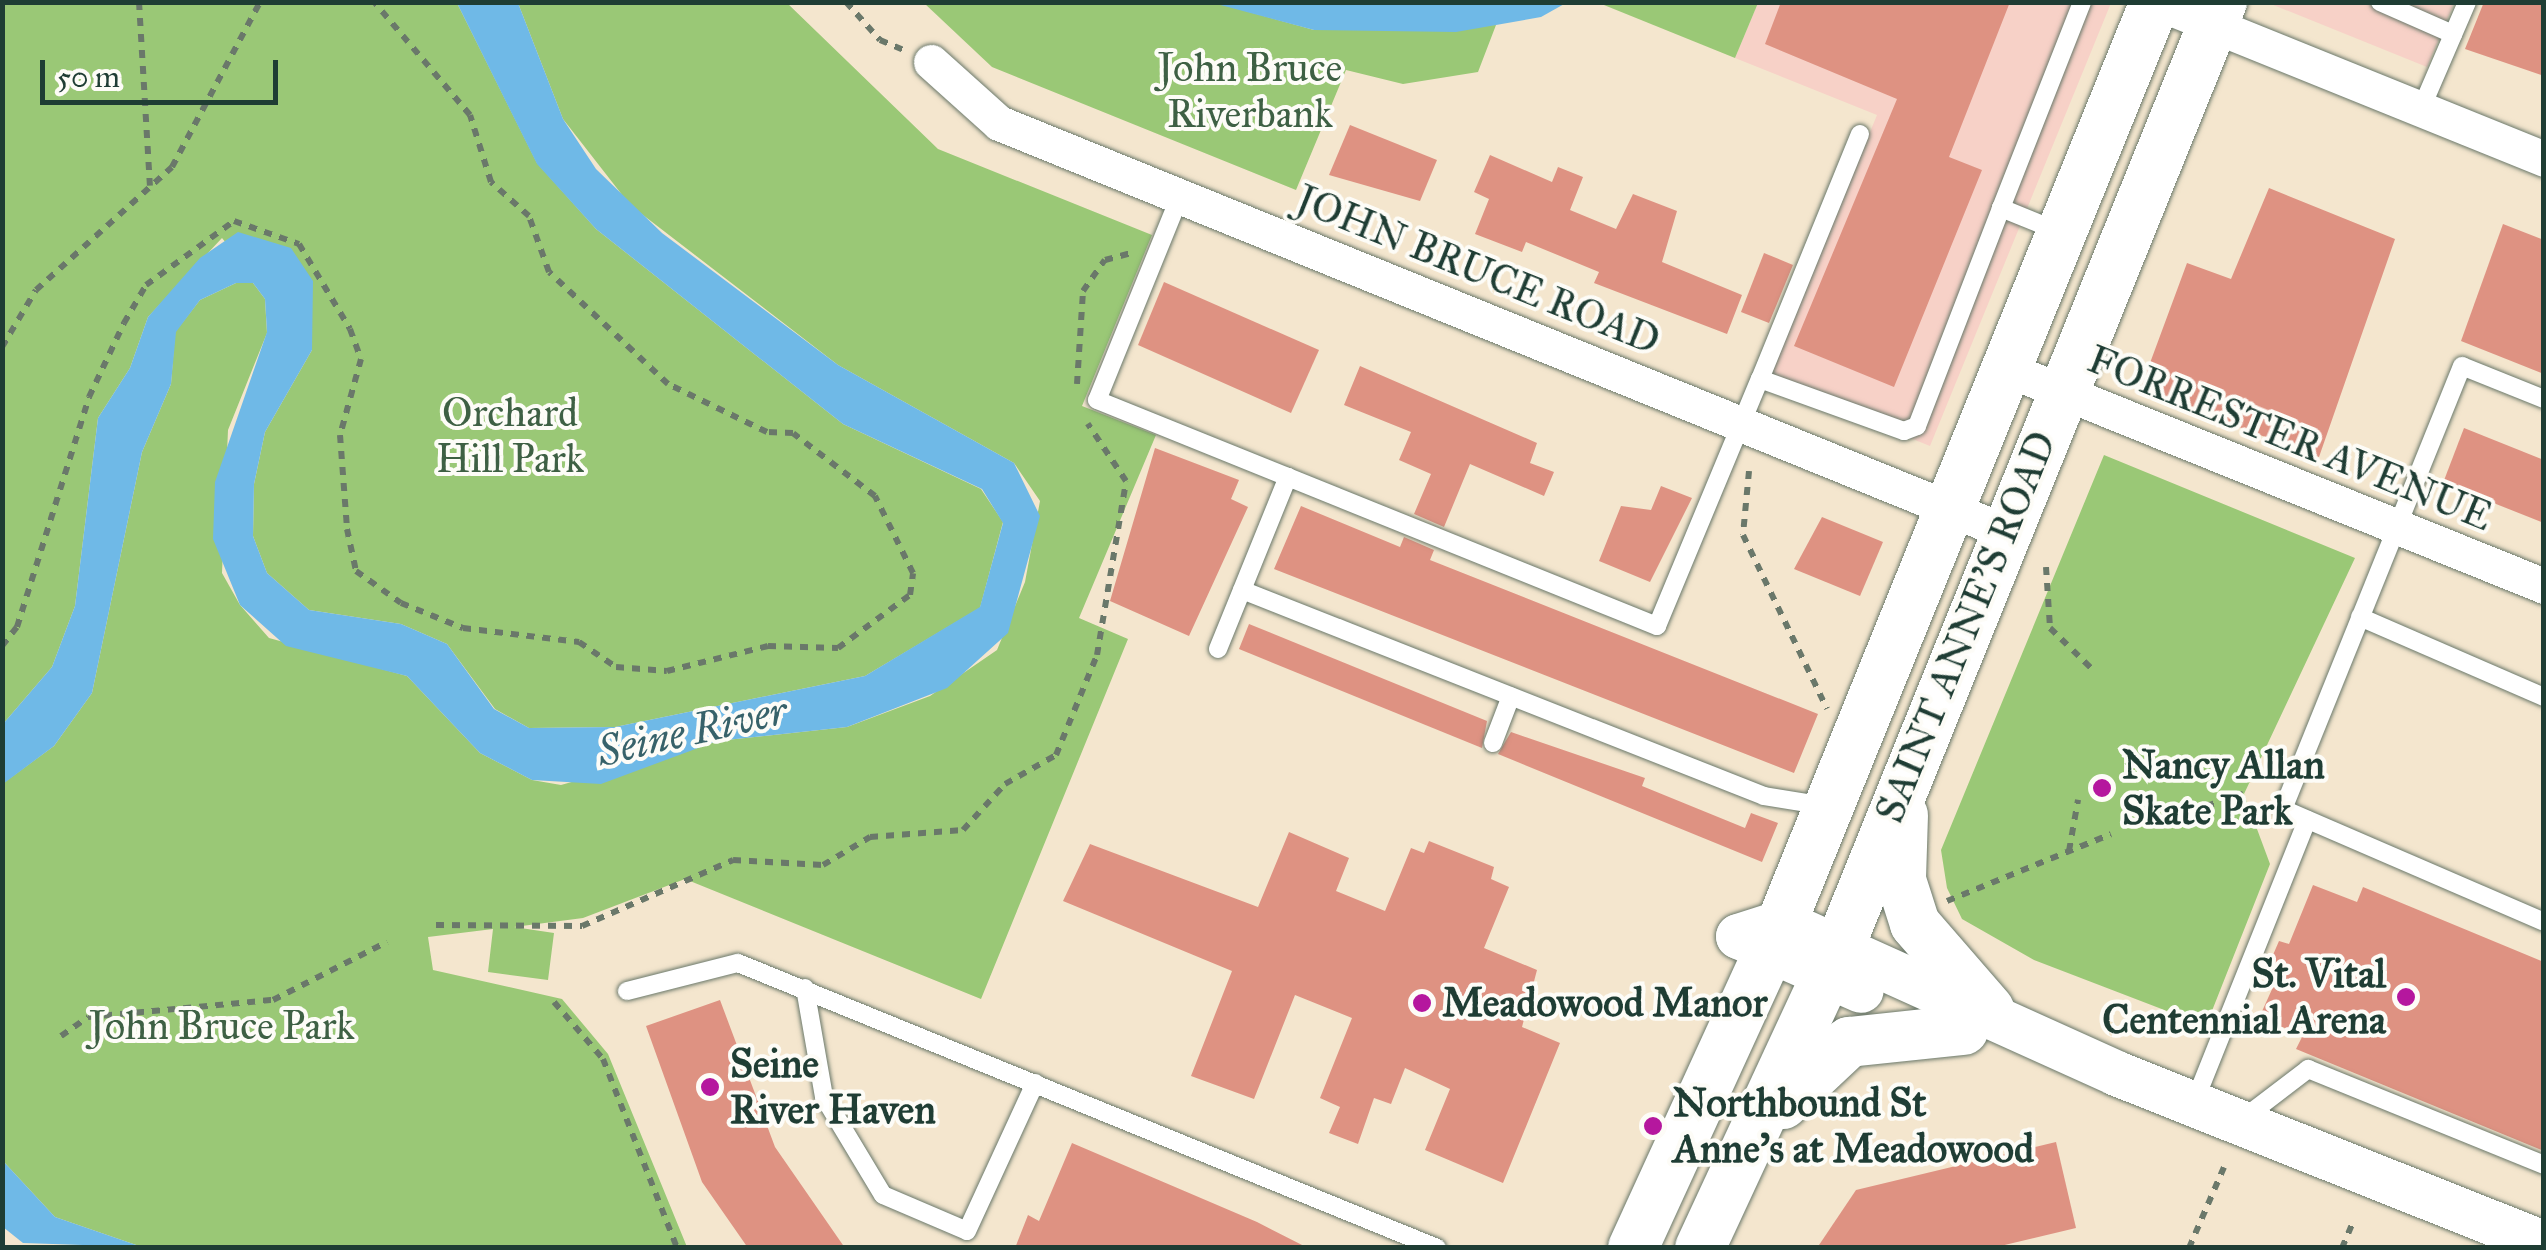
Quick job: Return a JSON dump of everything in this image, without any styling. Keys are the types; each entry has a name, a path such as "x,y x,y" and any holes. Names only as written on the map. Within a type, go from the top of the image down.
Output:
{"main road":[{"name":"SAINT ANNE'S ROAD","path":"1633,1248 1776,938 2155,2"},
{"name":"SAINT ANNE'S ROAD","path":"1700,1248 1833,962 2217,14"},
{"path":"1741,1165 1796,1087 1848,1042 1976,1019 1924,942 1901,880 1914,765"}],"street":[{"path":"2155,2 2217,14 2422,109 2544,159"},
{"name":"JOHN BRUCE ROAD","path":"931,62 999,123 2009,532"},
{"name":"FORRESTER AVENUE","path":"2004,368 2544,586"},
{"path":"1776,938 1976,1019 2062,1074 2116,1074 2544,1243"}],"lane":[{"path":"1760,378 1904,431 1917,426 2082,2"},
{"path":"2380,2 2453,34"},
{"path":"2422,109 2466,2"},
{"path":"1180,196 1098,400 1657,626 1747,425 1760,378 1860,134"},
{"path":"2002,208 2060,232"},
{"path":"2544,399 2462,366 2282,809 2544,922"},
{"path":"1218,649 1288,478"},
{"path":"1242,590 1764,796 1796,794 1828,808"},
{"path":"2360,617 2544,697"},
{"path":"1493,743 1511,696"},
{"path":"2194,1104 2307,820"},
{"path":"627,991 738,963 1437,1248"},
{"path":"805,988 824,1097 883,1195 950,1224 968,1231 1034,1083"},
{"path":"2239,1122 2308,1070 2544,1165"}],"path":[{"path":"139,2 150,186"},
{"path":"2,346 36,290 150,186 194,135 260,2"},
{"path":"2,646 17,628 89,397 124,323 146,285 234,221 299,244 350,330 361,360 340,435 347,529 356,571 386,595 463,628 579,642 616,667 667,672 768,646 838,648 910,595 912,574 875,496 793,433 767,432 668,384 549,272 528,216 491,182 470,115 374,2"},
{"path":"846,2 880,40 931,62"},
{"path":"1077,389 1083,292 1105,260 1160,246"},
{"path":"436,924 582,926 733,860 822,865 870,837 963,830 1006,784 1056,754 1097,654 1126,481 1077,408"},
{"path":"1747,425 1743,535 1830,714"},
{"path":"2046,567 2050,628 2093,670"},
{"path":"2206,806 2244,794"},
{"path":"2069,851 2078,800"},
{"path":"1937,905 2111,834"},
{"path":"61,1036 88,1017 273,1000 388,942"},
{"path":"554,1002 602,1058 677,1248"},
{"path":"2189,1248 2224,1167"},
{"path":"2342,1248 2354,1220"}],"shaded area":[{"path":"2266,2 2454,3 2427,67"},
{"path":"1758,3 2111,3 1930,446 1768,381 1877,115 1735,58"}],"green space":[{"name":"John Bruce Riverbank","path":"1213,2 1314,30 1496,25 1478,72 1403,84 1346,70 1296,190 992,67 924,3"},
{"path":"1757,2 1758,3 1735,58 1599,3"},
{"name":"Orchard Hill Park","path":"3,3 457,3 537,163 596,229 843,424 981,489 1003,522 980,608 865,676 615,727 529,728 495,709 447,644 401,624 309,610 267,573 253,536 254,484 265,432 312,350 222,238 148,317 130,368 98,418 75,606 52,667 3,724"},
{"name":"John Bruce Park","path":"518,3 787,3 938,149 1152,235 1082,406 1156,435 1079,618 1128,639 981,999 685,879 583,918 514,927 554,933 548,980 488,972 493,929 428,937 433,970 562,999 608,1054 687,1247 142,1247 55,1217 3,1161 2,784 54,746 92,693 142,452 171,384 175,332 200,300 236,283 253,283 265,299 267,333 228,430 222,573 240,605 269,638 407,676 480,753 532,780 561,785 717,741 847,727 930,696 997,650 1025,582 1040,501 1014,463 838,365 630,205 563,119"},
{"path":"2104,455 2355,558 2244,794 2270,864 2206,1026 2034,960 1962,919 1947,888 1941,850"}],"water":[{"name":"Seine River","path":"457,3 518,3 563,119 596,169 662,233 838,365 1014,463 1040,516 1008,633 947,688 847,727 717,741 601,784 532,780 480,753 407,676 286,646 240,605 213,539 215,482 267,332 265,299 253,283 236,283 200,300 176,332 171,384 142,452 92,693 54,746 3,784 3,724 52,667 75,606 98,418 130,368 148,317 200,258 238,232 291,248 313,281 312,350 265,432 254,484 253,536 267,573 309,610 401,624 447,644 494,709 529,728 615,727 865,676 980,607 1003,523 982,489 843,424 596,229 537,164"},
{"path":"1213,3 1566,3 1541,17 1456,32 1314,30"},
{"path":"3,1161 55,1217 142,1247 23,1243 3,1227"}],"building":[{"path":"1781,2 2010,2 1949,157 1982,170 1894,387 1794,346 1897,99 1765,44"},
{"path":"2484,2 2544,2 2544,76 2465,49"},
{"path":"1350,125 1437,160 1420,201 1329,175"},
{"path":"1490,155 1552,182 1558,167 1583,177 1570,210 1616,229 1633,194 1677,211 1662,262 1742,295 1727,334 1594,283 1599,272 1526,242 1522,252 1475,234 1489,199 1474,192"},
{"path":"2269,188 2395,239 2319,457 2140,390 2187,263 2231,279"},
{"path":"2503,224 2544,240 2544,374 2461,341"},
{"path":"1764,253 1793,265 1769,323 1741,312"},
{"path":"1164,282 1319,350 1291,413 1138,345"},
{"path":"1360,366 1537,443 1530,463 1554,472 1544,496 1470,464 1444,527 1414,514 1431,474 1399,460 1411,432 1344,405"},
{"path":"2464,428 2544,460 2544,523 2443,483"},
{"path":"1155,448 1239,480 1231,499 1248,507 1189,636 1110,601"},
{"path":"1661,486 1692,498 1650,582 1599,561 1621,506 1651,510"},
{"path":"1301,506 1400,547 1404,537 1434,550 1430,560 1818,714 1794,773 1274,569"},
{"path":"1822,517 1883,542 1860,596 1794,569"},
{"path":"1249,624 1487,721 1482,748 1239,649"},
{"path":"1511,732 1645,778 1642,786 1745,828 1751,813 1778,823 1762,862 1498,754"},
{"name":"Meadowood Manor","path":"1289,832 1349,858 1336,891 1385,911 1411,848 1424,853 1429,841 1494,867 1491,879 1509,887 1484,948 1537,970 1522,1027 1560,1043 1503,1183 1425,1150 1450,1089 1405,1068 1391,1104 1374,1098 1358,1144 1329,1133 1340,1107 1320,1098 1352,1018 1295,995 1254,1099 1191,1076 1232,971 1063,901 1090,844 1258,907"},
{"name":"St. Vital Centennial Arena","path":"2313,885 2357,902 2363,887 2544,962 2544,1151 2296,1049 2303,1035 2259,1018 2278,976 2266,971 2279,941 2289,944"},
{"name":"Seine River Haven","path":"720,1000 775,1147 845,1248 748,1248 702,1182 646,1026"},
{"path":"2056,1142 2076,1228 1992,1248 1817,1248 1856,1190"},
{"path":"1072,1143 1257,1222 1308,1248 1015,1248 1028,1215 1039,1221"}],"place":[{"name":"Nancy Allan Skate Park","path":"2102,788"},
{"name":"St. Vital Centennial Arena","path":"2406,997"},
{"name":"Meadowood Manor","path":"1422,1003"},
{"name":"Seine River Haven","path":"710,1087"},
{"name":"Northbound St Anne's at Meadowood","path":"1653,1126"}]}
